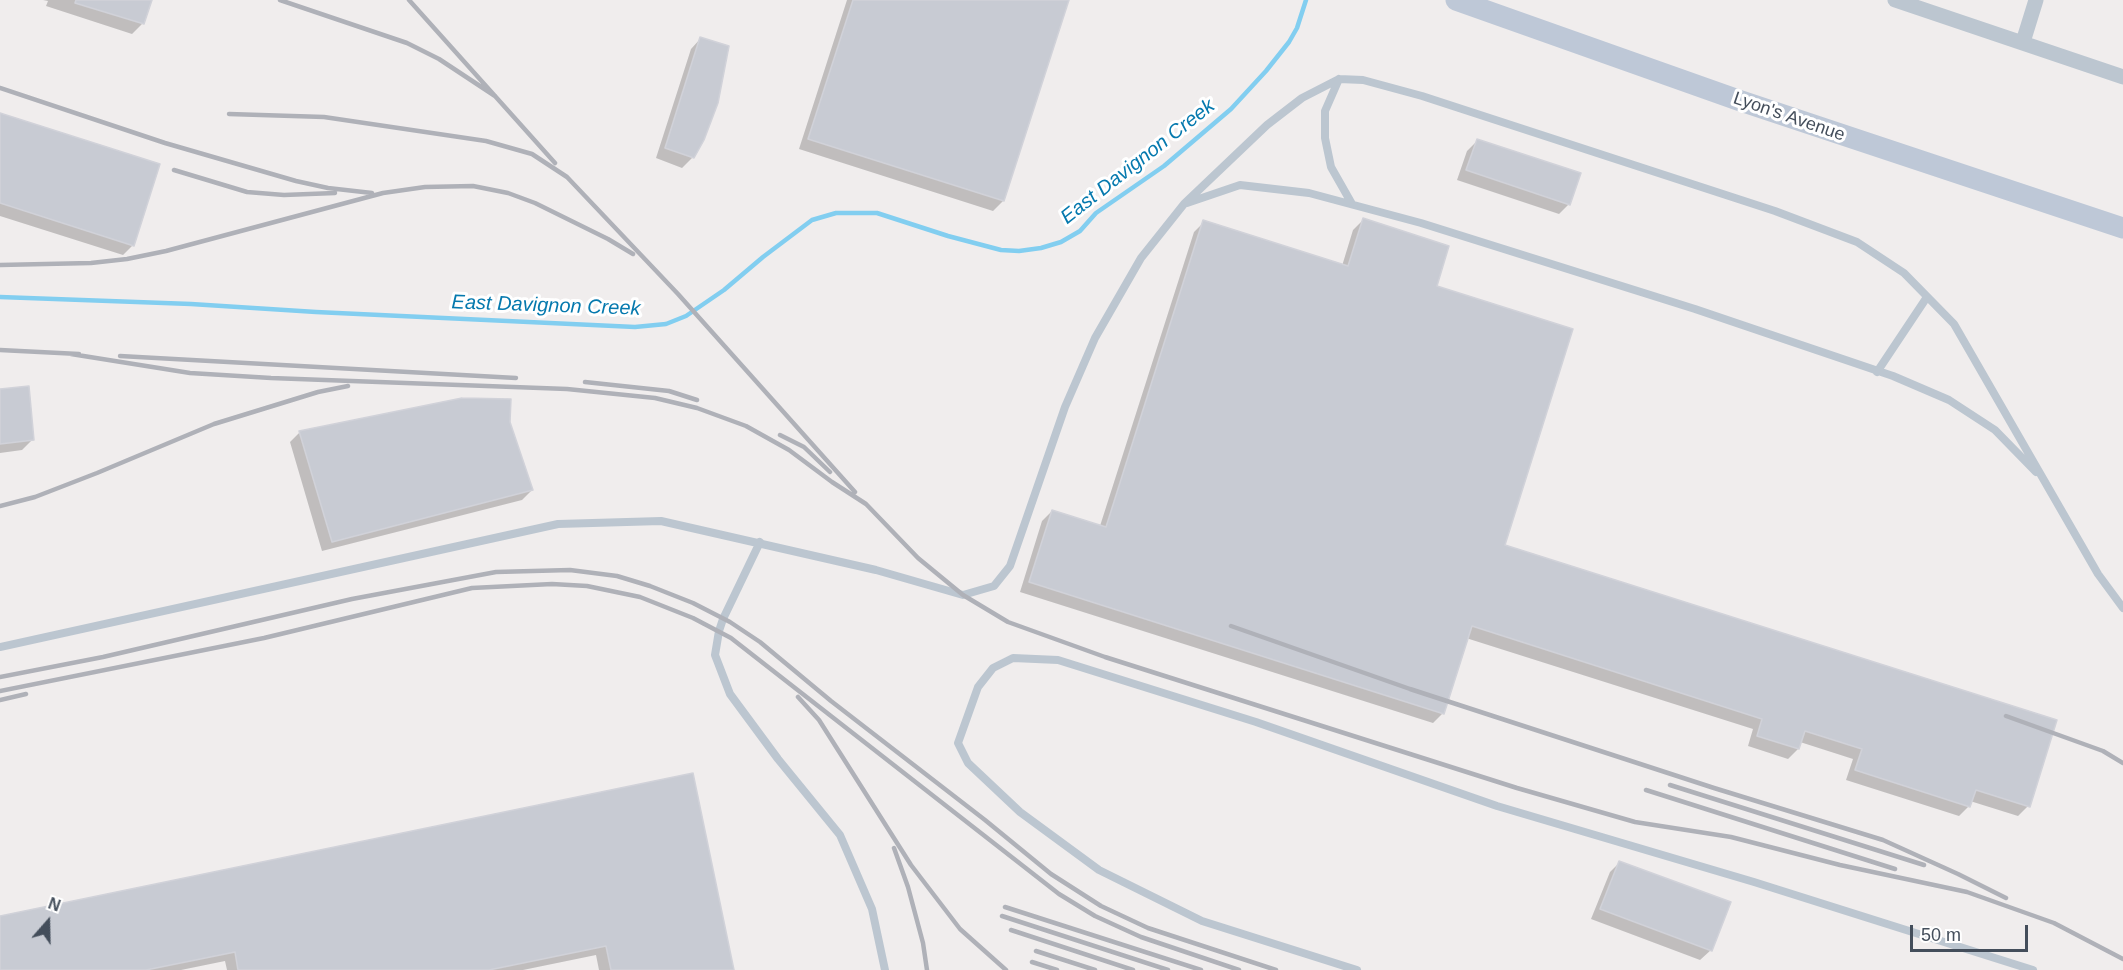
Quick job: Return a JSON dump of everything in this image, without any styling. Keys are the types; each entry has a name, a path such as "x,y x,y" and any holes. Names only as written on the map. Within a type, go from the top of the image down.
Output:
{"main road":[{"name":"Lyon's Avenue","path":"1456,0 1738,100 2123,228"}],"street":[{"path":"1895,0 2123,77"},
{"path":"2023,42 2036,0"}],"lane":[{"path":"1339,79 1325,111 1325,138 1331,166 1352,204"},
{"path":"0,647 558,524 661,521 876,570 963,595 994,586 1010,566 1065,407 1095,338 1142,258 1184,204 1267,125 1302,98 1339,79 1363,80 1422,96 1775,211 1857,242 1904,273 1954,324 2098,574 2123,608"},
{"path":"1184,204 1240,185 1309,193 1421,223 1695,309 1877,372 1949,400 1995,430 2045,482"},
{"path":"1877,372 1927,297"},
{"path":"760,542 723,619 715,655 730,694 778,759 840,835 872,909 885,970"},
{"path":"1357,970 1202,921 1099,870 1020,812 968,763 958,743 978,687 993,668 1013,657 1058,660 1256,722 1497,806 1754,882 2033,970"}],"building":[{"path":"76,0 152,0 144,24 75,3"},
{"path":"853,0 1069,0 1004,201 808,139"},
{"path":"700,37 729,46 718,103 704,140 694,158 665,148"},
{"path":"0,113 160,164 134,246 0,203"},
{"path":"1477,139 1581,173 1570,205 1466,170"},
{"path":"1363,218 1449,246 1437,286 1573,329 1505,545 2057,720 2030,807 1976,790 1970,807 1855,770 1862,749 1805,731 1799,749 1757,736 1762,719 1472,626 1444,714 1029,582 1052,510 1106,527 1203,220 1348,266"},
{"path":"29,386 34,440 0,444 0,389"},
{"path":"462,398 511,399 510,422 533,490 332,542 299,431"},
{"path":"693,773 734,970 611,970 606,946 489,970 238,970 235,952 146,970 0,970 0,916"},
{"path":"1619,861 1731,902 1712,951 1600,909"}],"waterway":[{"name":"East Davignon Creek","path":"0,297 191,304 635,327 666,324 686,316 724,290 812,220 836,213 877,213 1001,250 1019,251 1041,248 1061,242 1080,231 1096,213 1164,166 1231,109 1289,42 1297,28 1306,0"}],"railway":[{"path":"280,0 407,43 439,59 495,96"},
{"path":"409,0 555,163"},
{"path":"0,88 165,143 296,181 328,188 372,193"},
{"path":"229,114 324,117 486,141 532,154 567,177 678,294 855,492"},
{"path":"174,170 247,192 284,195 335,193"},
{"path":"0,265 91,263 127,259 166,251 383,193 425,187 473,186 508,193 535,203 633,254"},
{"path":"0,350 79,354"},
{"path":"71,354 190,373 567,389 655,398 697,408 746,426 789,450 866,504 918,558 963,595 1008,622 1105,657 1517,788 1635,822 1731,837 1840,865 1967,892 2054,923 2123,959"},
{"path":"120,356 516,378"},
{"path":"585,382 669,391 697,400"},
{"path":"0,506 35,497 214,424 318,392 348,386"},
{"path":"780,435 804,447 830,472"},
{"path":"0,677 103,657 352,599 496,572 570,570 617,576 693,603 730,622 760,642 831,701 1051,874 1101,906 1148,928 1276,970"},
{"path":"0,691 264,638 472,588 552,584 587,586 640,597 693,618 731,638 1059,894 1095,916 1141,937 1239,970"},
{"path":"1231,626 1410,689 1714,788 1883,840 2006,898"},
{"path":"0,700 26,694"},
{"path":"798,697 819,720 911,865 960,929 1006,970"},
{"path":"2006,716 2103,751 2123,763"},
{"path":"1670,785 1924,865"},
{"path":"1646,790 1895,869"},
{"path":"894,848 908,887 923,943 927,970"},
{"path":"1005,907 1201,970"},
{"path":"1002,916 1168,970"},
{"path":"1011,930 1133,970"},
{"path":"1036,951 1095,970"},
{"path":"1032,962 1057,970"}]}
